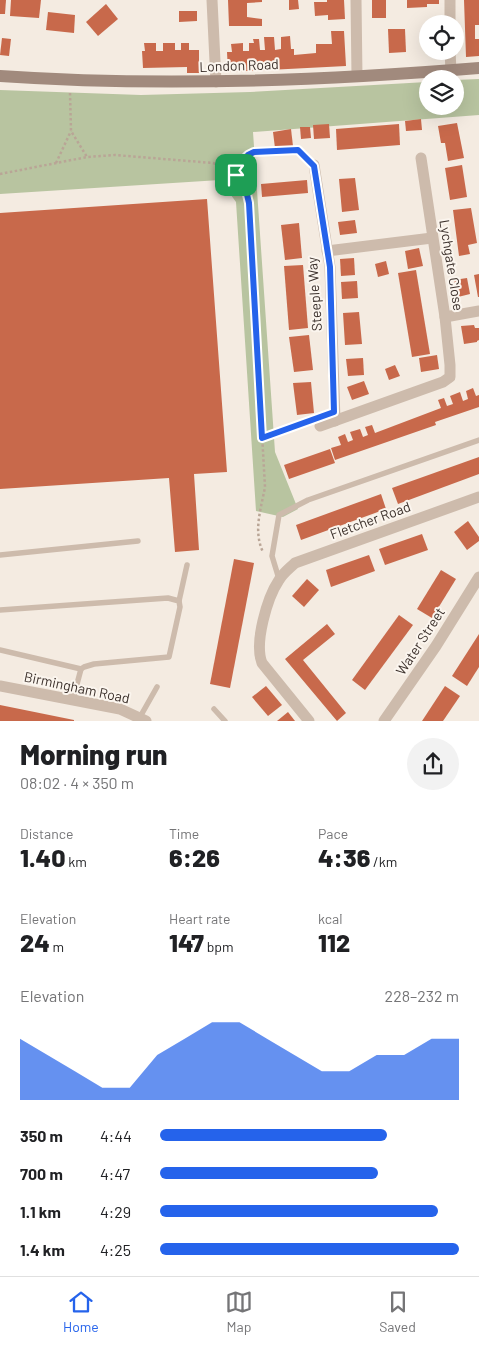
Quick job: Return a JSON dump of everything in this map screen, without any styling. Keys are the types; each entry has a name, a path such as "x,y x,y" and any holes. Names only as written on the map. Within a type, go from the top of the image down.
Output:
{"main road":[{"name":"London Road","path":"460,70 479,68"},
{"name":"London Road","path":"0,76 70,81 216,82 419,73"}],"street":[{"path":"212,0 216,82"},
{"path":"356,0 358,76"},
{"path":"450,0 450,15"},
{"name":"Lychgate Close","path":"335,416 443,382 450,377 445,317 421,158"},
{"name":"Steeple Way","path":"314,166 330,267 335,416"},
{"path":"327,251 432,238"},
{"path":"445,317 479,312"},
{"path":"320,426 335,416"},
{"name":"Fletcher Road","path":"279,579 296,563 478,497"},
{"name":"Water Street","path":"384,721 436,646 479,577"},
{"path":"279,579 272,592 264,616 259,654 262,663 309,721"},
{"name":"Birmingham Road","path":"0,686 120,709 143,719"}],"lane":[{"path":"279,579 272,556 279,515 308,500 479,441"},
{"path":"0,555 138,541"},
{"path":"0,650 81,669 88,665 169,657 187,565"},
{"path":"0,610 168,598 179,601"},
{"path":"73,699 81,669"},
{"path":"143,719 157,687"},
{"path":"214,709 225,721"}],"path":[{"path":"56,163 71,131 70,81"},
{"path":"71,131 87,157"},
{"path":"236,175 244,159 254,152 298,150 314,166"},
{"path":"0,174 87,157 115,155 214,163 227,167 245,186 249,203 265,487 257,526 258,538 266,557"},
{"path":"262,438 335,416"}],"green space":[{"path":"479,79 479,115 253,132 275,452 298,509 283,517 256,511 236,202 220,180 0,194 0,90 141,95 250,92 419,82 419,115 464,115 464,80"}],"building":[{"path":"0,0 6,0 5,14 0,14"},
{"path":"11,0 41,0 39,18 10,16"},
{"path":"228,0 262,0 262,2 247,3 247,17 262,19 262,26 229,26"},
{"path":"289,0 298,0 299,9 289,10"},
{"path":"327,0 344,0 345,19 328,20 328,15 315,16 314,2 327,2"},
{"path":"372,0 386,0 386,18 372,18"},
{"path":"407,0 439,0 439,4 407,8"},
{"path":"464,0 479,0 479,25 475,25 475,39 479,39 479,56 466,57"},
{"path":"106,4 118,19 98,36 86,22"},
{"path":"179,11 197,11 197,21 179,22"},
{"path":"48,12 75,15 74,33 46,30"},
{"path":"388,29 405,29 406,52 389,53"},
{"path":"331,31 344,31 346,66 228,72 227,52 232,52 231,44 243,43 243,51 249,51 249,43 254,43 253,39 259,39 260,50 265,50 264,37 274,37 275,50 281,49 281,37 290,36 291,49 294,49 294,55 316,53 316,44 332,44"},
{"path":"2,38 11,39 9,56 0,55"},
{"path":"144,43 156,43 156,51 163,51 163,43 175,43 175,50 181,50 181,43 189,43 189,50 199,50 199,73 187,73 187,67 143,68 142,51 145,51"},
{"path":"421,119 422,130 406,131 405,121"},
{"path":"457,123 464,158 448,161 445,143 441,143 438,126"},
{"path":"329,124 330,138 314,139 313,125"},
{"path":"399,124 400,145 337,150 336,129"},
{"path":"300,127 310,127 311,138 301,139"},
{"path":"291,129 293,146 275,148 273,132"},
{"path":"462,165 467,197 450,200 445,168"},
{"path":"355,178 359,210 342,212 339,179"},
{"path":"307,180 308,193 262,197 261,184"},
{"path":"207,199 227,472 194,474 199,550 175,552 169,478 0,489 0,213"},
{"path":"471,208 477,243 468,245 470,254 459,256 453,210"},
{"path":"355,220 357,233 340,235 338,222"},
{"path":"299,223 302,258 285,260 281,225"},
{"path":"419,248 423,266 408,269 405,251"},
{"path":"354,258 355,275 341,276 340,259"},
{"path":"386,261 389,274 378,277 375,264"},
{"path":"303,265 308,328 289,330 284,266"},
{"path":"416,270 430,354 412,357 398,273"},
{"path":"479,274 479,297 478,297 474,275"},
{"path":"467,278 470,294 458,297 454,280"},
{"path":"357,281 358,298 342,299 341,282"},
{"path":"359,312 362,344 345,345 343,313"},
{"path":"474,325 475,328 479,328 479,340 464,344 461,326"},
{"path":"309,335 313,370 294,372 289,337"},
{"path":"437,355 439,369 421,372 419,358"},
{"path":"363,358 364,375 348,376 346,359"},
{"path":"395,365 400,376 389,380 385,369"},
{"path":"364,381 369,394 352,400 347,387"},
{"path":"311,382 314,413 297,415 293,383"},
{"path":"473,388 476,396 479,395 479,407 435,422 436,425 335,460 331,448 341,445 338,437 345,434 348,442 353,440 350,432 360,429 363,437 368,435 365,427 372,425 375,433 441,408 438,400 444,398 447,406 453,404 450,396 460,392 463,401 468,399 466,391"},
{"path":"330,449 335,463 289,479 284,465"},
{"path":"479,457 479,474 398,504 392,488"},
{"path":"381,494 386,509 301,540 296,525"},
{"path":"468,521 479,537 479,541 467,550 454,532"},
{"path":"422,534 428,550 385,565 379,549"},
{"path":"369,555 375,571 331,587 326,570"},
{"path":"234,559 254,563 230,688 210,684"},
{"path":"441,570 456,579 432,618 417,609"},
{"path":"307,579 319,590 304,607 292,596"},
{"path":"399,615 413,625 365,690 352,680"},
{"path":"327,624 335,634 303,660 346,713 337,721 285,659"},
{"path":"479,634 479,667 467,686 452,676"},
{"path":"266,686 282,705 268,716 252,697"},
{"path":"445,686 460,696 443,721 422,721"},
{"path":"0,705 74,720 74,721 0,721"},
{"path":"288,712 295,721 277,721"}],"route":[{"path":"298,150 314,166 330,267 334,412 262,438 249,203 245,186 236,175 244,159 254,152 298,150"}]}
